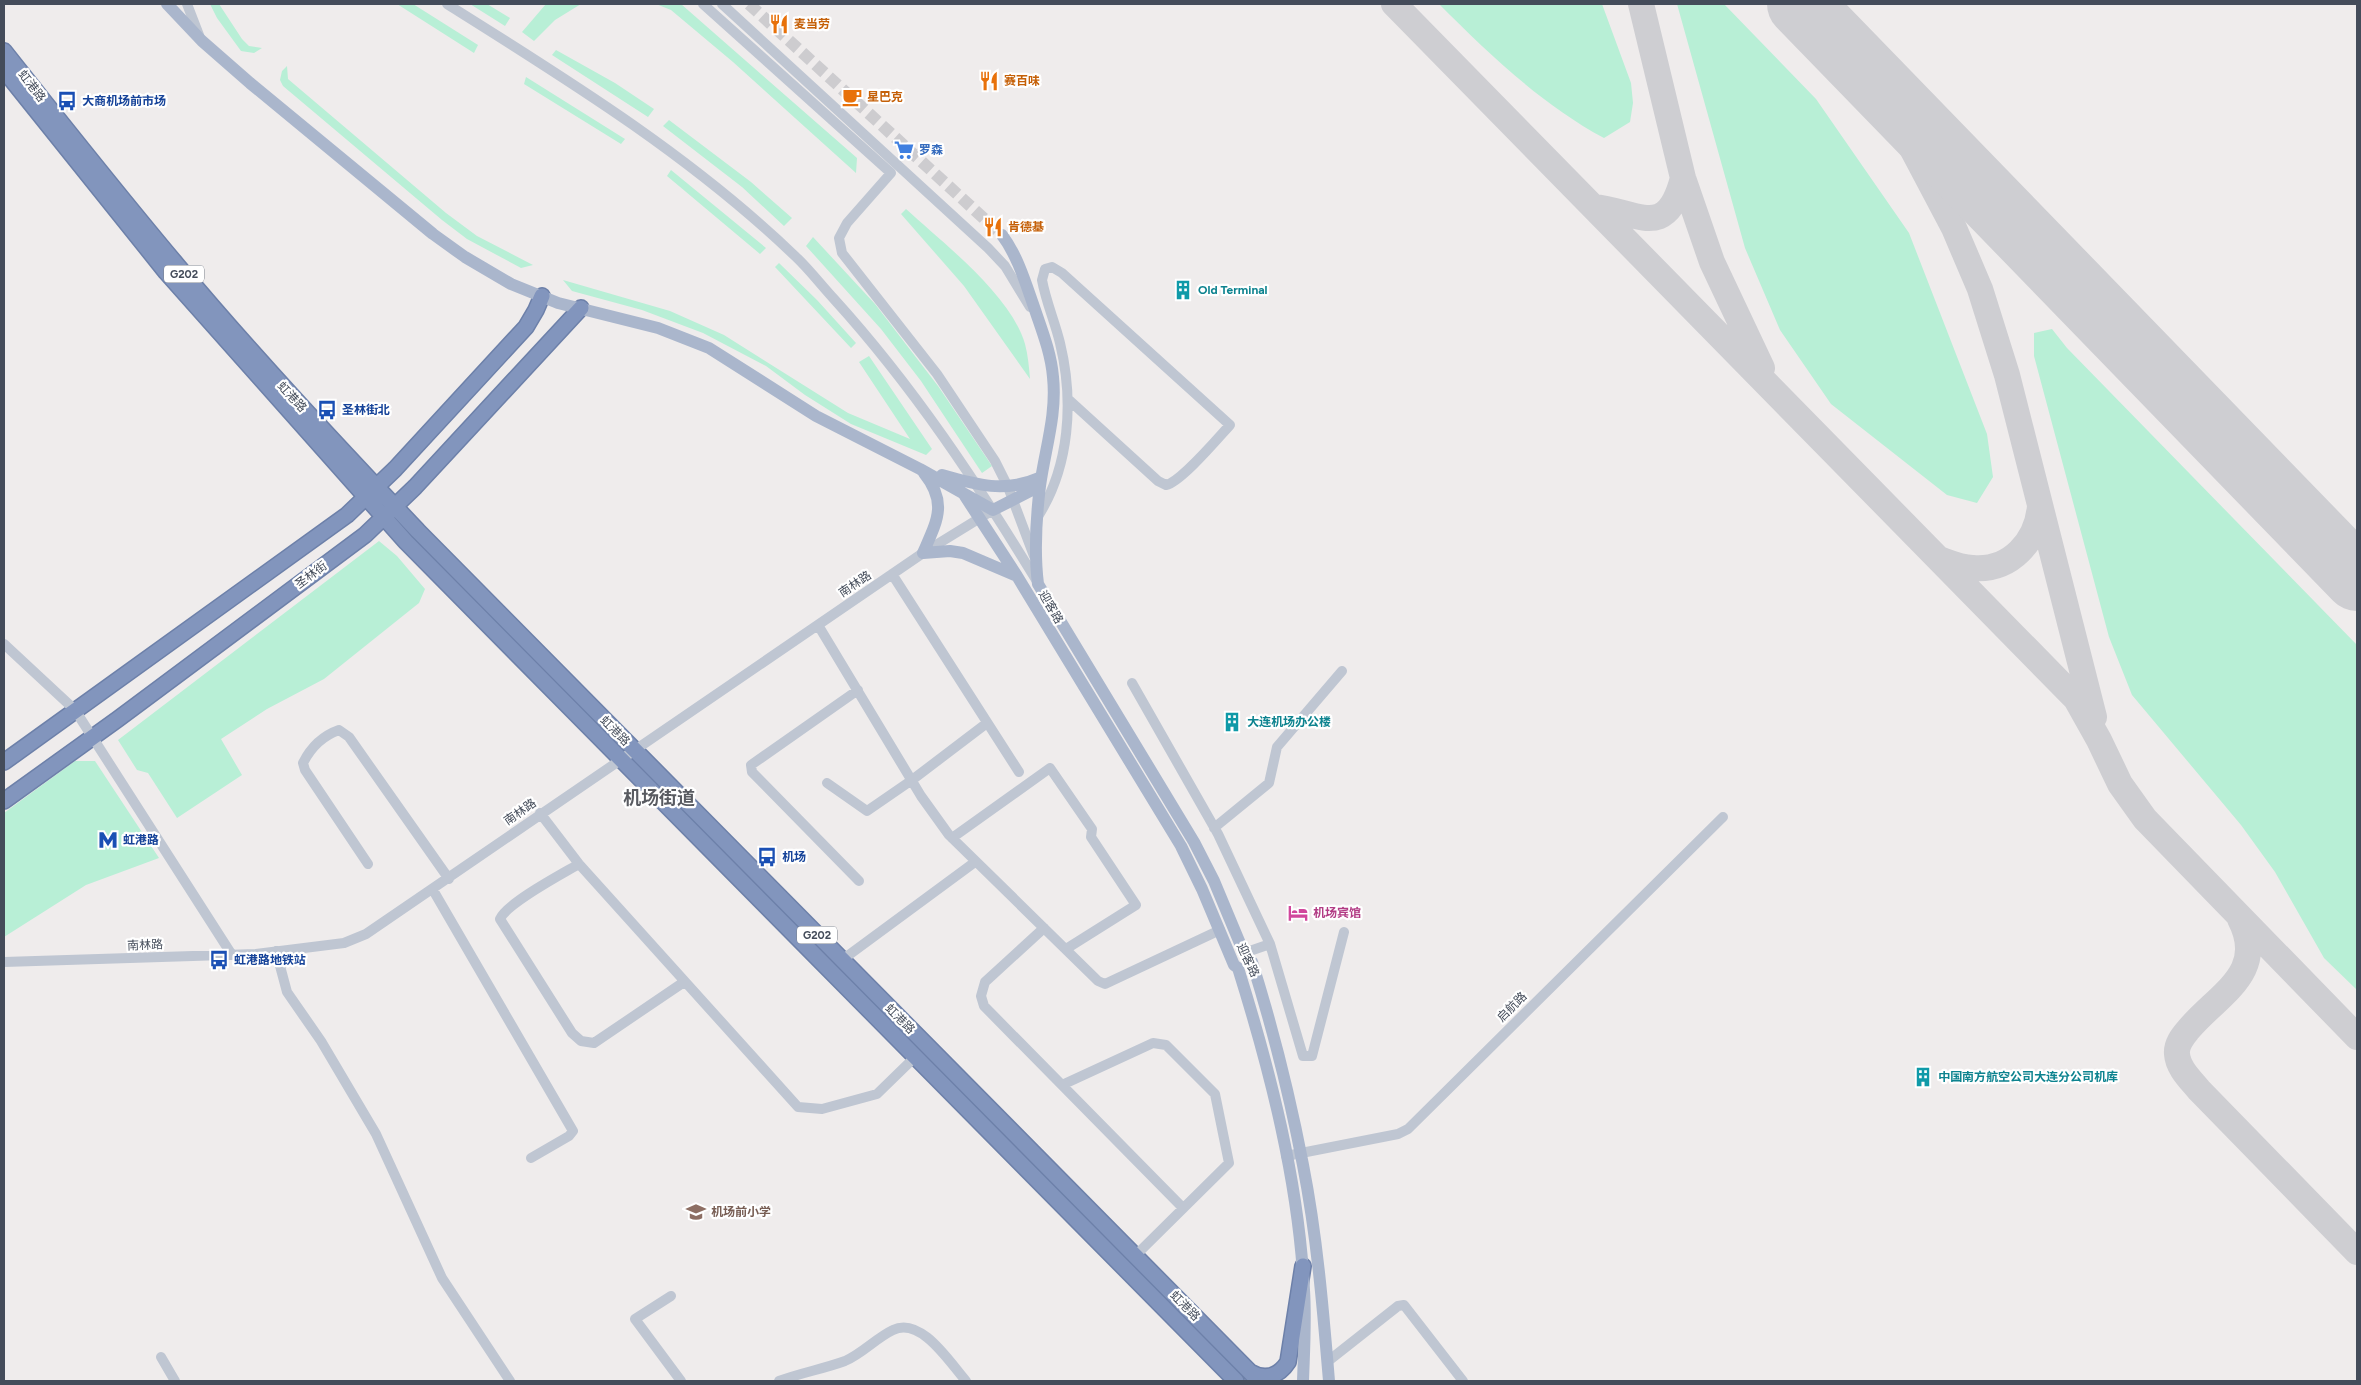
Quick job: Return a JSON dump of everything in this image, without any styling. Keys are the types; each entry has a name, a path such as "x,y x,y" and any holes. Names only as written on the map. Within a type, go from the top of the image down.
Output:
{"highway":[{"name":"虹港路","path":"4,51 177,266 371,492"},
{"name":"虹港路","path":"4,70 166,272 622,761 1236,1381"},
{"path":"4,762 347,515 395,469 526,327 542,296"},
{"name":"圣林街","path":"4,800 118,719 349,547 415,487 560,328 581,308"},
{"name":"虹港路","path":"389,512 636,751 1255,1377"},
{"path":"1255,1377 1270,1376 1278,1373 1288,1362 1302,1266"}],"main road":[{"path":"167,4 202,41 433,234 511,284 581,308 658,328 710,348 816,416 920,469 993,510 1011,493 1041,481"},
{"path":"1002,235 1019,266 1039,323 1053,376 1051,432 1041,481 1037,518 1035,558 1038,584"},
{"path":"920,469 1011,493"},
{"path":"920,469 938,495 939,509 923,553 950,551 963,553 1017,576"},
{"name":"迎客路","path":"962,492 1017,576 1159,809 1190,863 1234,965 1238,968 1252,1014 1286,1156 1302,1266 1304,1300 1303,1381"},
{"name":"迎客路","path":"1038,584 1194,842 1214,881 1244,953 1252,962 1267,1012 1301,1153 1314,1241 1329,1381"}],"street":[{"path":"186,4 202,41"},
{"path":"447,4 655,139 734,201 795,256 868,337 908,386 993,510 1038,584"},
{"path":"702,4 891,173 847,223 839,238 842,253 937,374 995,462 1011,493 1035,558"},
{"path":"722,4 988,248 1004,266 1039,323"},
{"path":"1037,518 1057,479 1069,415 1069,400 1060,341 1042,280 1045,269 1052,267 1062,273 1230,425 1187,469 1173,482 1166,485 1158,481 1069,400"},
{"name":"南林路","path":"4,962 232,955 344,943 366,934 449,879 540,813 622,761 923,553 993,510"},
{"path":"892,574 1019,772"},
{"path":"818,625 912,780 952,838 1098,981 1105,984 1220,930"},
{"path":"4,644 75,710 232,955"},
{"path":"1214,828 1270,783 1277,747 1342,671"},
{"path":"1132,683 1214,828 1270,944 1303,1056 1312,1056 1344,932"},
{"path":"858,690 751,765 752,772 860,881"},
{"path":"827,783 867,811 988,723"},
{"path":"368,864 304,770 303,763 318,742 328,734 339,730 350,737 449,879"},
{"path":"952,838 1050,768 1092,829 1091,837 1136,905 1066,949"},
{"path":"540,813 579,864 798,1107 822,1109 876,1094 915,1057"},
{"name":"启航路","path":"1286,1156 1398,1134 1408,1129 1723,817"},
{"path":"842,960 975,862"},
{"path":"579,864 516,903 502,913 500,919 572,1033 581,1041 594,1043 684,982"},
{"path":"433,890 573,1131 569,1136 531,1158"},
{"path":"1044,928 985,982 981,996 984,1006 1183,1208"},
{"path":"1244,953 1270,944"},
{"path":"276,951 287,992 321,1041 376,1134 442,1278 510,1381"},
{"path":"1062,1085 1153,1043 1166,1045 1215,1094 1228,1162 1135,1256"},
{"path":"671,1296 635,1319 681,1381"},
{"path":"1327,1362 1398,1306 1404,1305 1464,1381"},
{"path":"778,1381 846,1360 894,1329 905,1327 916,1329 927,1336 966,1381"},
{"path":"161,1357 175,1381"}],"green space":[{"path":"210,4 219,4 242,39 249,46 262,48 254,53 241,51 217,18"},
{"path":"397,4 413,4 478,45 474,53"},
{"path":"470,4 487,4 510,18 505,26"},
{"path":"546,4 581,4 555,20 534,41 522,32"},
{"path":"656,4 681,4 857,158 856,173 733,62 671,10"},
{"path":"1439,4 1602,4 1631,83 1633,103 1630,122 1604,138 1581,125 1537,94 1517,77"},
{"path":"1677,4 1724,4 1816,99 1909,233 1987,434 1993,477 1977,503 1947,495 1831,404 1780,330 1745,248"},
{"path":"556,50 615,83 654,109 648,117 552,55"},
{"path":"287,66 288,79 446,213 477,236 533,265 521,268 467,239 442,220 283,86 280,80 282,71"},
{"path":"526,77 625,139 621,144 524,84"},
{"path":"669,120 751,182 792,218 784,226 742,187 663,126"},
{"path":"671,170 766,248 760,254 667,176"},
{"path":"906,209 974,271 1006,307 1025,344 1030,379 964,286 901,214"},
{"path":"813,237 875,304 938,386 992,466 982,473 921,381 881,329 806,246"},
{"path":"779,263 817,300 856,343 851,348 775,267"},
{"path":"563,280 670,311 724,335 848,413 910,439 859,362 869,356 932,449 926,455 851,424 805,395 766,366 703,333 642,310 572,291"},
{"path":"2052,329 2067,348 2357,645 2357,990 2324,958 2275,872 2241,825 2132,695 2109,637 2034,356 2034,333"},
{"path":"379,541 397,556 425,589 419,603 324,679 267,709 221,739 242,775 177,818 148,773 137,770 118,740"},
{"path":"75,761 95,761 159,858 86,885 4,937 4,813"}],"taxiway":[{"path":"1394,4 2076,699 2099,740 2120,784 2145,819 2357,1037"},
{"path":"1641,4 1683,178 1712,262 1762,368"},
{"path":"1805,9 1855,65 1898,122 1954,228 1980,289 2007,375 2094,717"},
{"path":"1593,207 1648,218 1659,216 1668,210 1676,198 1683,178"},
{"path":"1939,559 1969,568 1987,568 2010,559 2028,542 2034,531 2040,506"},
{"path":"2240,919 2247,938 2248,954 2244,968 2236,981 2180,1040 2177,1054 2178,1059 2185,1073 2199,1090 2357,1252"}],"runway":[{"path":"1800,4 2357,578"}],"tunnel":[{"path":"749,4 1002,235"}],"place":[{"name":"麦当劳","path":"779,24"},
{"name":"赛百味","path":"989,81"},
{"name":"星巴克","path":"852,97"},
{"name":"大商机场前市场","path":"67,101"},
{"name":"罗森","path":"904,150"},
{"name":"肯德基","path":"993,227"},
{"name":"Old Terminal","path":"1183,290"},
{"name":"圣林街北","path":"327,410"},
{"name":"大连机场办公楼","path":"1232,722"},
{"name":"虹港路","path":"108,840"},
{"name":"机场","path":"767,857"},
{"name":"机场宾馆","path":"1298,913"},
{"name":"虹港路地铁站","path":"219,960"},
{"name":"中国南方航空公司大连分公司机库","path":"1923,1077"},
{"name":"机场前小学","path":"696,1212"}],"district":[{"name":"机场街道","path":"659,798"}]}
